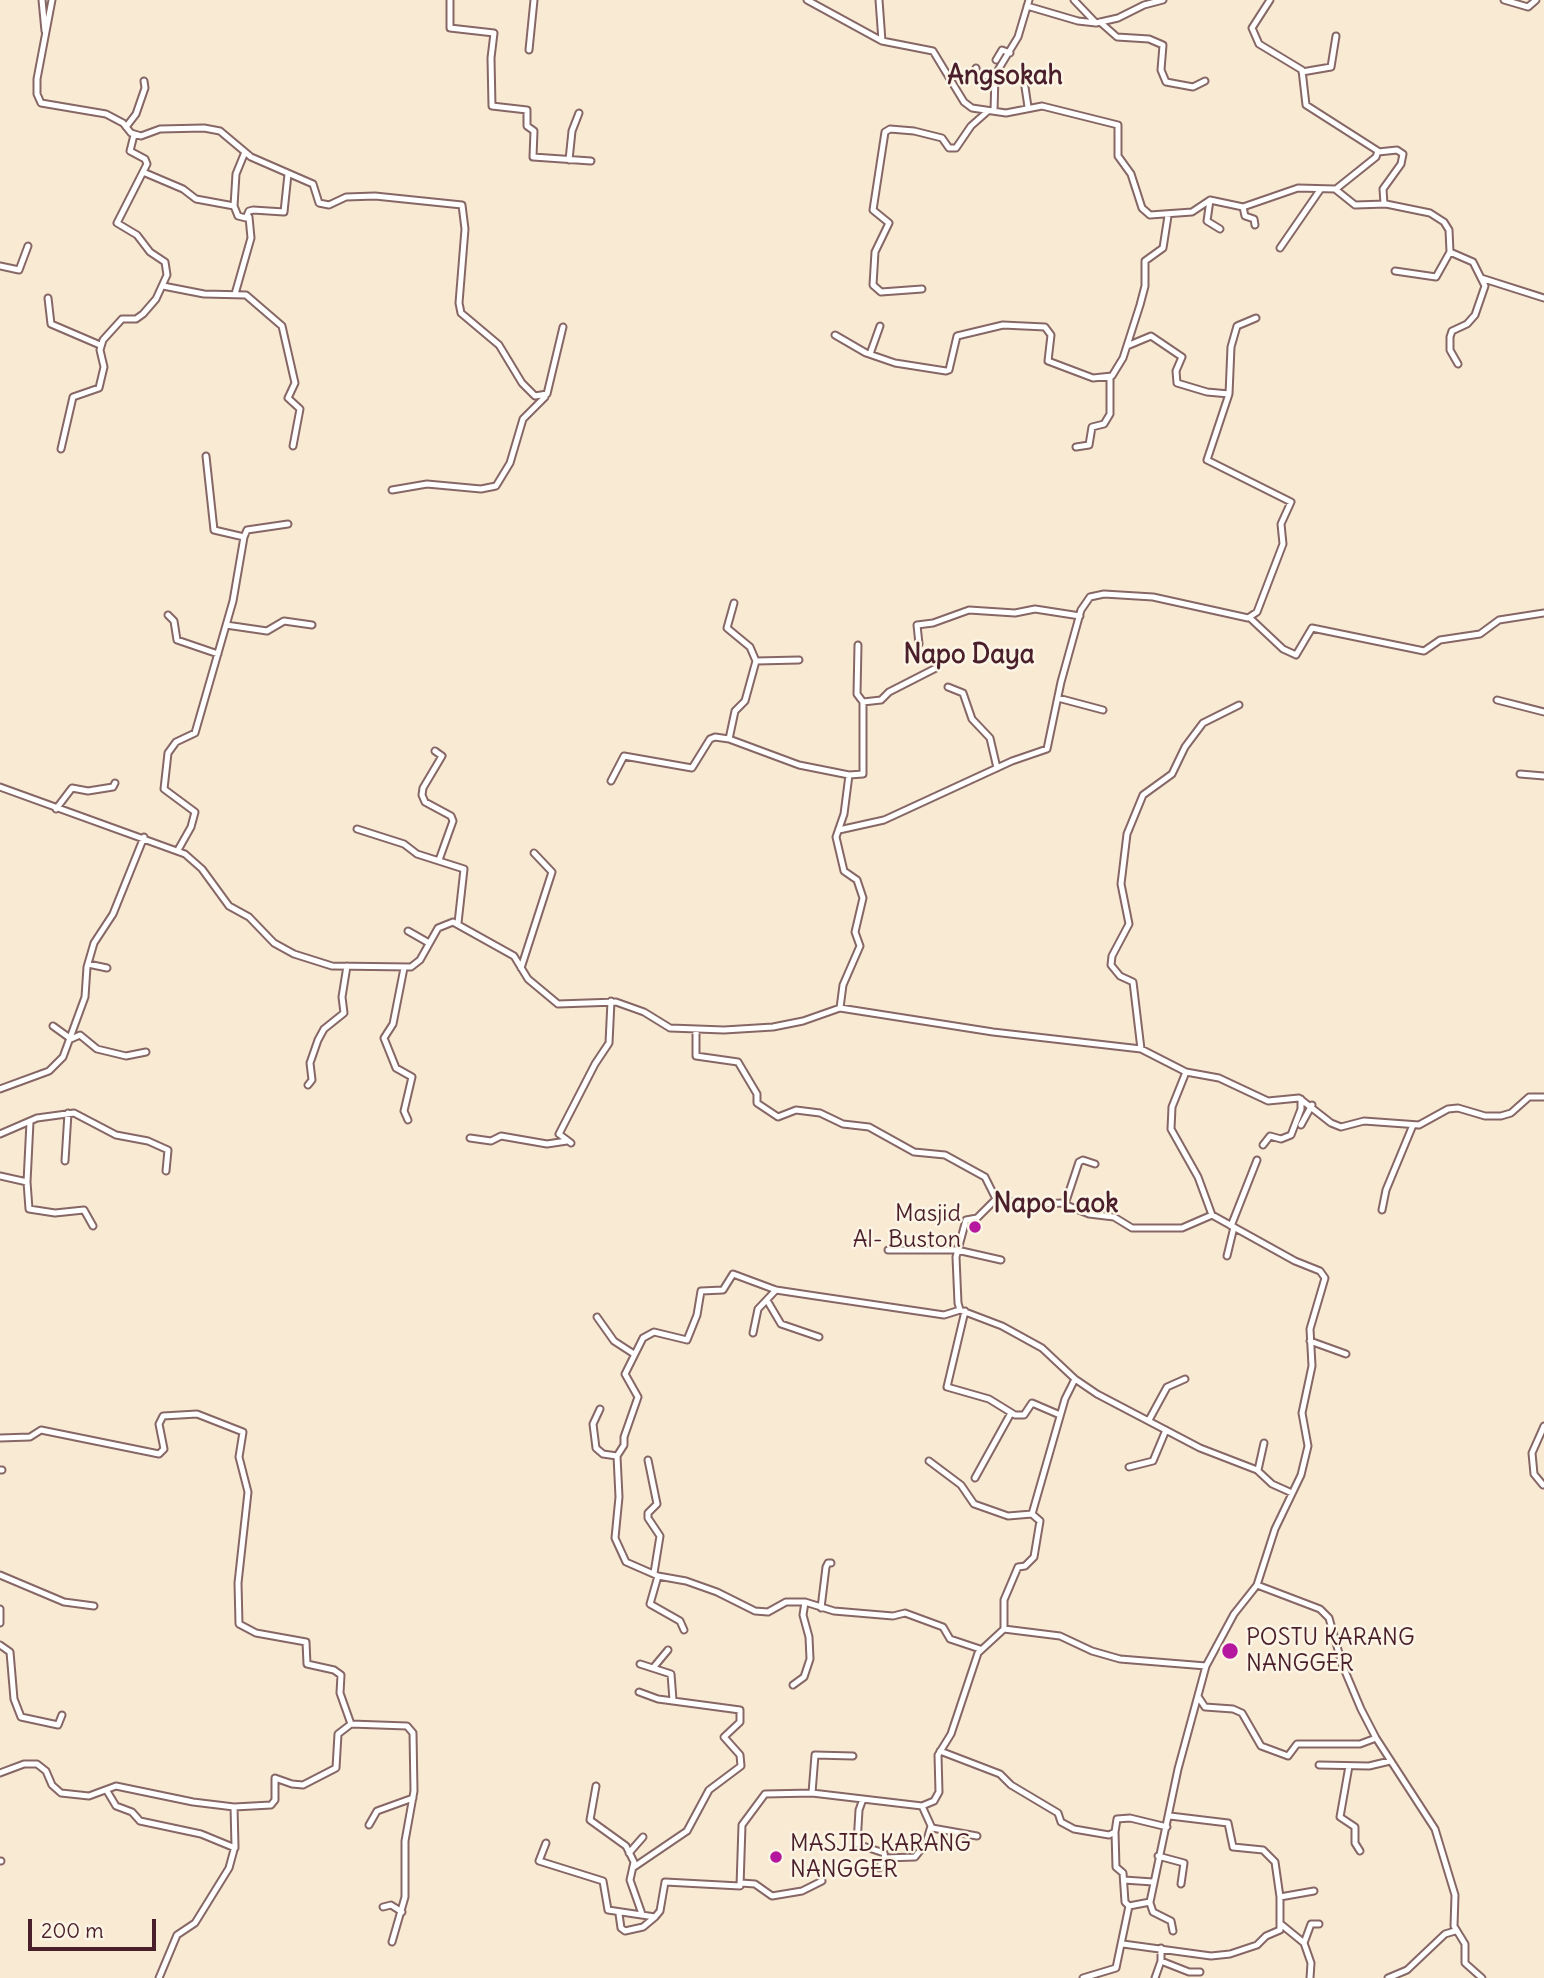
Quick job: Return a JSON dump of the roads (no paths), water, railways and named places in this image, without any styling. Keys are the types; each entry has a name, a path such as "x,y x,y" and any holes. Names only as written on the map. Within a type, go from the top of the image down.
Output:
{"street":[{"path":"42,0 45,38"},
{"path":"52,0 37,79 37,94 41,103 96,111 118,120 134,135 145,135 160,129 212,129 236,142 245,152 313,184 317,202 329,205 346,197 375,196 463,206 465,229 459,303 461,313 499,345 529,392 545,397"},
{"path":"450,0 450,28 494,33 491,58 492,106 527,110 527,126 534,131 534,158 591,161"},
{"path":"529,50 534,0"},
{"path":"807,0 819,2 882,41 933,51 964,102 972,108 1012,113 1028,107 1048,107 1118,125 1118,156 1131,174 1142,208 1150,215 1168,216 1192,212 1210,200 1243,207 1298,188 1336,189 1378,152 1397,150 1404,154 1401,164 1383,189 1384,204"},
{"path":"879,0 882,41"},
{"path":"1074,0 1116,37 1149,39 1163,45 1161,71 1166,82 1193,87 1205,81"},
{"path":"922,289 881,292 873,285 875,251 889,223 873,210 885,132 890,129 914,131 942,138 949,148 956,148 971,126 991,111 995,78 1010,53 1028,3 1078,21 1098,22 1163,0"},
{"path":"1270,0 1254,23 1253,31 1259,44 1302,72 1332,66 1336,36"},
{"path":"1504,0 1528,7 1535,0"},
{"path":"996,60 1002,50 1010,53"},
{"path":"976,68 977,73 995,78"},
{"path":"1302,72 1306,105 1372,145 1378,152"},
{"path":"126,127 136,114 145,88 144,81"},
{"path":"1025,87 1028,107"},
{"path":"972,108 981,107"},
{"path":"569,160 572,131 579,113"},
{"path":"100,345 122,319 136,319 144,314 163,286 167,275 165,262 150,252 137,235 117,223 143,172 146,160 130,151 134,135"},
{"path":"245,152 236,174 234,206 238,216 249,217"},
{"path":"143,172 183,189 196,200 234,206"},
{"path":"235,294 250,238 251,210 284,212 288,174"},
{"path":"1336,189 1353,204 1384,204 1422,210 1444,222 1451,235 1450,252 1441,272 1433,278 1395,271"},
{"path":"1280,248 1320,190"},
{"path":"1210,200 1207,223 1220,229"},
{"path":"1243,207 1245,216 1254,219 1255,225"},
{"path":"1076,447 1087,447 1092,427 1104,424 1110,414 1110,377 1120,366 1145,286 1144,261 1163,248 1168,216"},
{"path":"0,266 19,270 29,246"},
{"path":"1450,252 1474,262 1485,286 1475,315 1467,324 1452,331 1450,351 1458,364"},
{"path":"1480,278 1544,298"},
{"path":"163,286 204,294 249,296 283,328 295,383 288,398 300,409 293,446"},
{"path":"48,298 52,325 100,345"},
{"path":"1250,618 1258,611 1283,544 1282,524 1292,504 1290,500 1207,460 1229,394 1231,347 1237,326 1256,318"},
{"path":"835,335 853,347 895,363 946,371 949,369 957,336 1003,325 1045,327 1051,335 1048,360 1088,377 1110,377"},
{"path":"870,354 880,326"},
{"path":"392,490 427,484 481,489 496,486 510,463 523,418 545,397 563,327"},
{"path":"1127,346 1151,336 1182,357 1175,371 1177,383 1207,392 1229,394"},
{"path":"61,449 72,397 99,388 104,367 100,345"},
{"path":"206,456 214,530 244,537"},
{"path":"181,852 194,812 164,789 168,753 176,742 195,733 226,625 247,530 288,524"},
{"path":"839,830 884,820 997,768 1047,749 1058,698 1087,598 1104,594 1153,597 1250,618 1283,649 1296,655 1312,628 1424,651 1440,640 1479,635 1499,620 1544,613"},
{"path":"729,739 735,711 745,701 756,661 750,647 733,636 727,628 734,604"},
{"path":"919,644 917,625 933,623 969,610 1015,613 1035,609 1080,616"},
{"path":"168,615 175,624 177,640 218,653"},
{"path":"226,625 267,631 284,621 312,625"},
{"path":"611,780 624,756 692,768 712,737 729,739 799,765 849,775 863,775 863,702 857,694 858,645"},
{"path":"756,661 799,660"},
{"path":"863,702 881,700 889,692 936,668"},
{"path":"948,687 963,693 972,719 990,738 997,768"},
{"path":"1058,698 1103,710"},
{"path":"1497,700 1544,712"},
{"path":"1141,1049 1133,982 1120,976 1111,965 1112,956 1129,925 1121,884 1127,834 1143,795 1172,774 1185,747 1203,723 1240,705"},
{"path":"435,751 442,756 423,788 422,795 425,802 451,816 453,821 439,860"},
{"path":"1520,774 1544,776"},
{"path":"840,1008 843,985 860,946 855,932 863,898 857,880 844,871 842,849 836,837 849,775"},
{"path":"56,809 72,788 88,791 113,787 115,783"},
{"path":"0,787 181,852 202,869 229,906 249,917 274,943 294,954 332,965 404,968 417,963 438,928 458,923 508,951 528,979 558,1004 611,1001 644,1012 665,1027 724,1030 791,1025 840,1008 993,1032 1141,1049 1186,1072 1219,1078 1268,1101 1301,1099 1312,1105 1331,1123 1341,1127 1364,1121 1413,1125 1452,1108 1501,1116 1511,1113 1529,1097 1544,1097"},
{"path":"357,829 404,844 417,854 464,869 458,923"},
{"path":"0,1080 1,1089 57,1066 71,1038 85,997 88,964 94,943 113,914 144,837"},
{"path":"521,968 552,872 534,853"},
{"path":"408,931 429,943"},
{"path":"88,964 107,968"},
{"path":"308,1085 312,1080 310,1063 318,1040 324,1029 344,1013 342,997 347,966"},
{"path":"404,968 393,1024 384,1038 396,1068 412,1077 404,1111 408,1120"},
{"path":"470,1138 491,1141 501,1136 547,1144 569,1142 559,1134 595,1064 609,1043 611,1001"},
{"path":"53,1027 71,1038 80,1035 97,1049 126,1056 146,1052"},
{"path":"696,1029 696,1056 738,1062 757,1094 757,1103 778,1117 797,1110 820,1112 843,1124 869,1127 914,1152 945,1155 985,1177 996,1199"},
{"path":"1174,1931 1171,1921 1153,1912 1150,1903 1178,1767 1206,1666 1230,1621 1257,1585 1275,1530 1301,1475 1308,1446 1302,1413 1312,1366 1311,1324 1324,1287 1323,1274 1212,1215 1198,1177 1171,1129 1172,1107 1186,1072"},
{"path":"1263,1145 1270,1136 1281,1139 1291,1135 1301,1109 1301,1099"},
{"path":"1301,1125 1312,1105"},
{"path":"65,1161 68,1113"},
{"path":"0,1134 30,1122 68,1113 86,1117 116,1135 148,1141 169,1150 166,1171"},
{"path":"30,1122 27,1181 29,1209 55,1213 84,1210 93,1226"},
{"path":"1382,1210 1386,1190 1413,1125"},
{"path":"1065,1204 1079,1163 1083,1160 1096,1164"},
{"path":"1227,1256 1233,1226 1257,1160"},
{"path":"0,1176 27,1181"},
{"path":"996,1199 1022,1204 1065,1204 1089,1214 1114,1217 1132,1228 1182,1228 1212,1215"},
{"path":"996,1199 977,1217 967,1219 957,1250 956,1287 963,1311 947,1386 989,1399 1011,1413 1024,1415 1032,1403 1060,1415"},
{"path":"888,1250 957,1250 1001,1260"},
{"path":"980,1649 950,1639 943,1627 919,1621 905,1613 893,1616 821,1608 805,1602 781,1602 770,1612 755,1611 717,1592 686,1581 656,1575 626,1562 615,1538 619,1497 617,1456 637,1405 637,1390 625,1376 643,1338 654,1332 687,1340 697,1315 701,1291 723,1290 732,1274 776,1290 944,1315 963,1311 1036,1344 1075,1379 1200,1448 1258,1471 1272,1484 1292,1493"},
{"path":"753,1333 758,1309 768,1302 776,1290"},
{"path":"768,1302 781,1324 819,1337"},
{"path":"597,1317 614,1341 634,1353"},
{"path":"1310,1341 1346,1354"},
{"path":"1032,1514 1060,1415 1075,1379"},
{"path":"1149,1420 1167,1387 1185,1379"},
{"path":"600,1409 593,1424 596,1448 603,1454 617,1456"},
{"path":"975,1478 1011,1413"},
{"path":"0,1438 30,1437 41,1430 159,1454 164,1449 159,1424 163,1416 197,1414 243,1432 239,1457 248,1492 238,1583 239,1624 256,1633 306,1642 307,1664 334,1670 341,1675 340,1693 351,1724"},
{"path":"1543,1485 1534,1474 1532,1451 1544,1426"},
{"path":"1129,1467 1153,1461 1166,1430"},
{"path":"1258,1471 1264,1443"},
{"path":"649,1460 657,1504 648,1513 648,1518 660,1536 650,1604 680,1621 684,1630"},
{"path":"929,1461 958,1483 974,1504 1008,1517 1032,1514 1040,1521 1035,1553 1025,1566 1017,1568 1003,1604 1004,1629"},
{"path":"821,1608 826,1567 831,1563"},
{"path":"0,1575 64,1602 94,1606"},
{"path":"1257,1585 1326,1614 1345,1671 1376,1738 1413,1791 1434,1829 1455,1895 1455,1931 1465,1944 1466,1965 1482,1978"},
{"path":"793,1685 804,1676 810,1659 810,1637 803,1615 805,1602"},
{"path":"0,1608 0,1623"},
{"path":"619,1914 621,1928 625,1931 643,1927 660,1911 664,1882 687,1881 737,1888 741,1883 742,1825 762,1797 775,1792 794,1796 812,1793 922,1806 932,1802 938,1795 940,1751 951,1734 980,1649 1004,1629 1060,1636 1092,1651 1120,1659 1206,1666"},
{"path":"0,1645 10,1652 14,1699 21,1717 58,1725 62,1715"},
{"path":"653,1668 668,1650"},
{"path":"640,1664 671,1674 673,1700"},
{"path":"634,1867 687,1831 709,1790 741,1766 740,1755 724,1737 740,1722 740,1710 653,1698 639,1692"},
{"path":"1199,1698 1205,1707 1233,1709 1242,1713 1261,1746 1288,1756 1297,1744 1360,1744 1376,1738"},
{"path":"0,1773 24,1764 37,1764 46,1771 52,1785 61,1793 89,1796 116,1786 193,1802 234,1807 271,1805 275,1800 274,1778 303,1785 336,1768 338,1734 351,1724 409,1727 413,1733 413,1798 405,1840 407,1865 402,1912 392,1942"},
{"path":"940,1751 1000,1774 1011,1786 1058,1813 1060,1821 1069,1827 1106,1834 1115,1832"},
{"path":"812,1793 815,1755 853,1756"},
{"path":"1319,1765 1370,1766 1390,1761"},
{"path":"1349,1766 1340,1817 1355,1827 1354,1843 1360,1851"},
{"path":"597,1786 590,1820 623,1843 629,1853 634,1867 630,1880 642,1914"},
{"path":"107,1791 116,1806 132,1812 140,1821 201,1834 235,1848"},
{"path":"369,1825 377,1811 413,1798"},
{"path":"863,1799 859,1810 857,1844 884,1853 885,1858"},
{"path":"885,1858 915,1857 926,1843 931,1826 922,1806"},
{"path":"159,1978 177,1935 195,1923 229,1868 235,1848 234,1807"},
{"path":"1123,1944 1222,1956 1257,1945 1266,1936 1280,1930 1282,1925 1275,1862 1260,1849 1233,1847 1228,1823 1170,1816"},
{"path":"1129,1906 1125,1902 1122,1871 1116,1867 1116,1820 1133,1818 1167,1826"},
{"path":"931,1826 977,1836"},
{"path":"629,1853 643,1837"},
{"path":"545,1843 539,1861 603,1881 606,1908 619,1914 655,1917"},
{"path":"1158,1856 1184,1863 1181,1884"},
{"path":"879,1868 885,1858"},
{"path":"1124,1880 1153,1882"},
{"path":"741,1883 755,1884 772,1896 802,1891 822,1881"},
{"path":"1280,1897 1314,1891"},
{"path":"1129,1906 1150,1903"},
{"path":"383,1907 390,1905 402,1912"},
{"path":"1083,1978 1116,1968 1129,1906"},
{"path":"1304,1943 1311,1924 1319,1924"},
{"path":"1282,1925 1304,1943 1311,1963 1310,1978"},
{"path":"1388,1978 1407,1970 1444,1934 1455,1931"},
{"path":"1155,1978 1161,1961 1161,1948"},
{"path":"1161,1961 1189,1972 1200,1972"}],"place":[{"name":"Masjid Al- Buston","path":"975,1227"},
{"name":"POSTU KARANG NANGGER","path":"1230,1651"},
{"name":"MASJID KARANG NANGGER","path":"776,1857"}],"district":[{"name":"Angsokah","path":"1005,77"},
{"name":"Napo Daya","path":"969,656"},
{"name":"Napo Laok","path":"1056,1205"}]}
